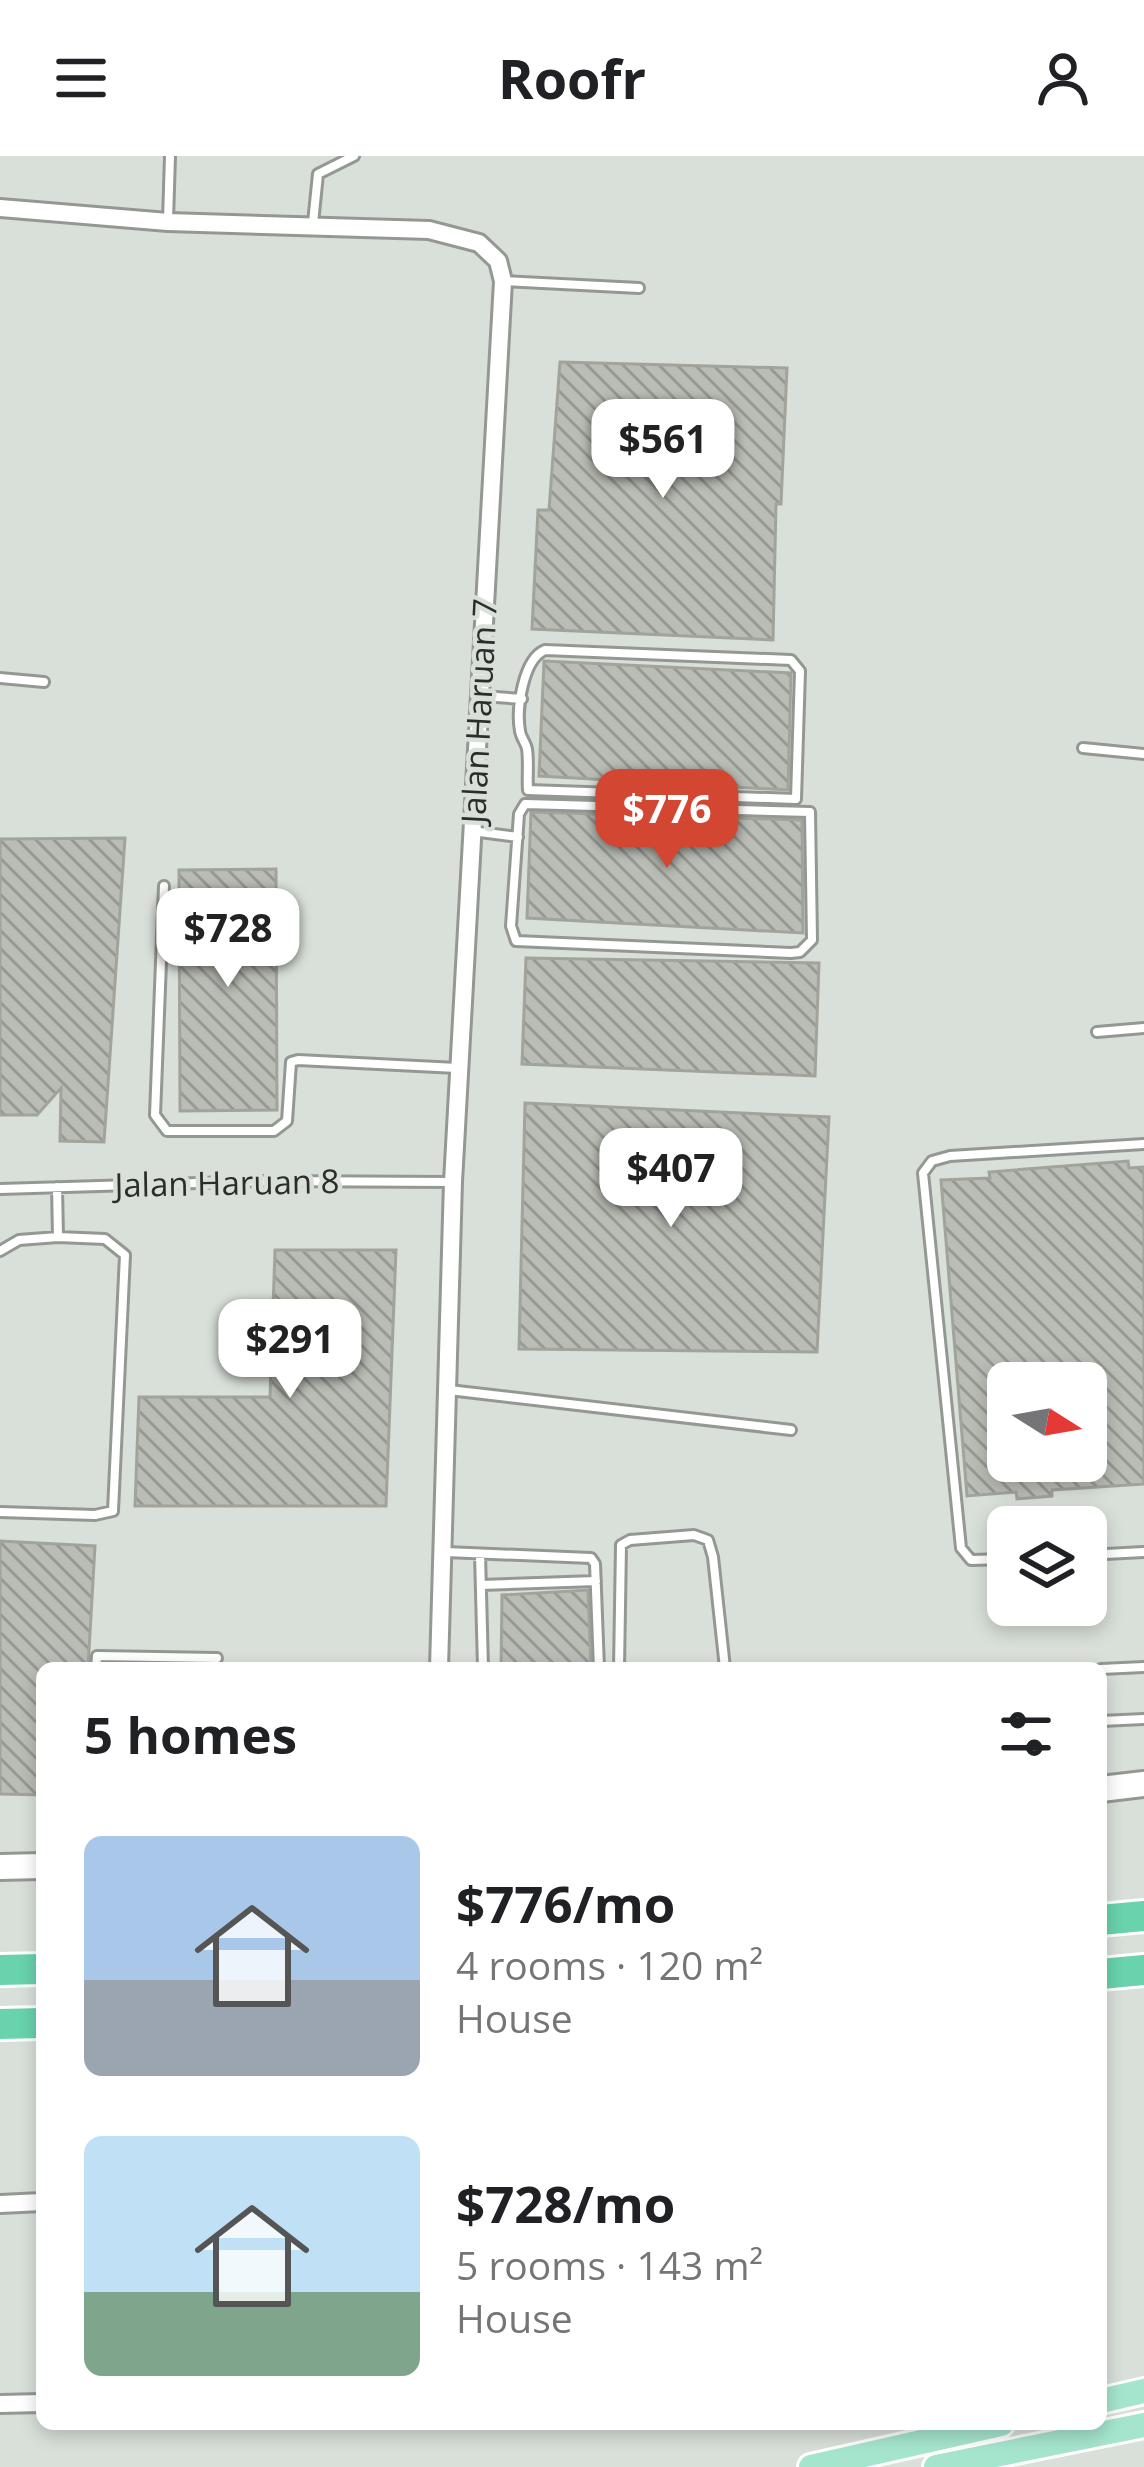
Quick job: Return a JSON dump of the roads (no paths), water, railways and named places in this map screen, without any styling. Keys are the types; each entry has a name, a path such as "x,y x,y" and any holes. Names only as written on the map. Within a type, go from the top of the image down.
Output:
{"highway":[{"path":"1107,1919 1144,1916"},
{"path":"0,1970 36,1969"},
{"path":"1107,1973 1144,1970"},
{"path":"0,2024 36,2023"}],"main road":[{"path":"1107,1788 1144,1784"},
{"path":"0,1867 36,1866"},
{"path":"1107,2400 1144,2391"},
{"path":"936,2467 1144,2425"},
{"path":"811,2467 974,2430"}],"street":[{"path":"0,208 168,222 429,230 479,243 498,261 503,281"},
{"name":"Jalan Haruan 7","path":"439,1662 459,1068 503,281"},
{"path":"0,2204 36,2202"},
{"path":"0,2404 36,2403"}],"lane":[{"path":"168,222 170,156"},
{"path":"313,224 318,174 354,156"},
{"path":"503,281 638,288"},
{"path":"545,650 790,661 800,670 796,799 528,790 527,745 520,733 522,699 527,666 545,650"},
{"path":"0,678 44,682"},
{"path":"480,696 522,699"},
{"path":"1083,748 1144,754"},
{"path":"525,804 810,812 812,940 800,952 517,941 511,926 518,837 519,814 525,804"},
{"path":"472,831 518,837"},
{"path":"164,886 155,1115 167,1131 282,1128 287,1121 287,1070 290,1062 298,1060 459,1068"},
{"path":"1097,1033 1144,1028"},
{"path":"987,1560 970,1560 962,1548 922,1173 932,1161 950,1156 1144,1144"},
{"name":"Jalan Haruan 8","path":"0,1189 266,1180 454,1182"},
{"path":"57,1187 58,1238"},
{"path":"0,1251 19,1240 105,1239 125,1255 113,1510 95,1515 0,1512"},
{"path":"449,1390 791,1430"},
{"path":"619,1662 621,1545 694,1535 708,1540 713,1556 724,1662"},
{"path":"443,1552 591,1558 599,1662"},
{"path":"1107,1554 1144,1552"},
{"path":"480,1554 483,1662"},
{"path":"481,1586 596,1581"},
{"path":"96,1662 97,1656 218,1658"},
{"path":"1107,1669 1144,1666"},
{"path":"1107,1721 1144,1719"}]}
